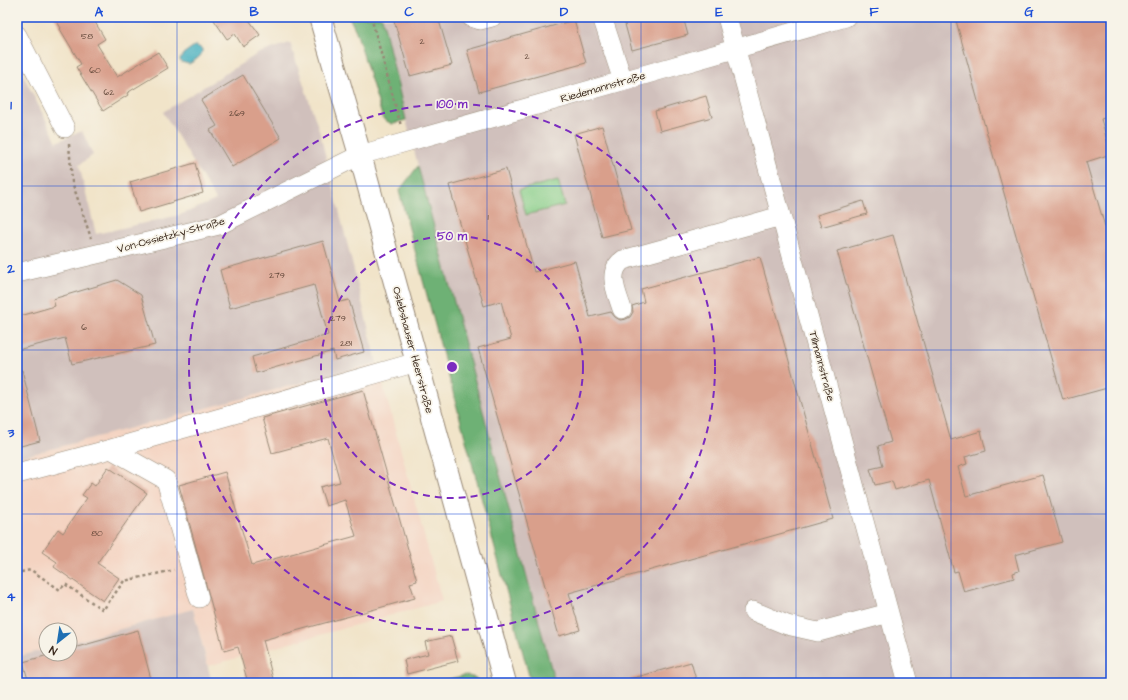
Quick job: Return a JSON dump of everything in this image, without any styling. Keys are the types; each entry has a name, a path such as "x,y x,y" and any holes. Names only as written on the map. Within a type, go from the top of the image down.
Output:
{"main road":[{"name":"Oslebshauser Heerstraße","path":"320,17 360,154 505,683"}],"street":[{"path":"470,17 480,20 492,17"},
{"path":"602,17 623,81"},
{"name":"Tillmannstraße","path":"727,17 908,683"},
{"name":"Riedemannstraße","path":"360,154 846,17"},
{"path":"17,36 65,128"},
{"name":"Von-Ossietzky-Straße","path":"17,273 219,225 360,154"},
{"path":"622,309 613,277 615,267 623,260 781,216"},
{"path":"17,474 111,449 416,362"},
{"path":"111,449 166,480 199,598"},
{"path":"753,611 787,625 818,632 889,613"}],"path":[{"path":"371,17 406,142"},
{"path":"65,128 69,146 72,182 97,255"},
{"path":"21,572 31,570 60,590 65,584 103,610 124,582 190,566"}],"shaded area":[{"path":"382,17 1111,17 1111,683 555,683 406,120"},
{"path":"290,43 319,130 377,363 17,458 17,63 57,142 82,131 93,155 79,165 96,234 180,215 216,200 163,112 259,53"},
{"path":"377,363 442,601 208,666 193,609 78,641 78,622 38,622 38,651 17,657 17,458"},
{"path":"193,609 212,683 17,683 17,657 38,651 38,662 78,662 78,641"}],"green space":[{"path":"349,17 382,17 406,120 392,124 383,119 356,31"},
{"path":"418,166 555,683 531,683 399,191"},
{"path":"558,180 565,205 526,215 519,190"},
{"path":"465,675 476,678 477,683 435,683"}],"water":[{"path":"194,46 202,49 200,56 189,64 181,62 180,60 183,54"}],"building":[{"path":"54,17 92,17 105,39 97,44 117,77 158,52 168,68 127,93 128,95 103,111 76,67 81,64"},
{"path":"212,17 247,17 260,35 243,47 235,34 227,39"},
{"path":"393,17 438,17 452,65 410,76"},
{"path":"623,17 683,17 688,35 632,50"},
{"path":"955,17 1111,17 1111,116 1101,119 1111,154 1086,162 1111,247 1111,387 1063,400"},
{"path":"574,20 586,63 479,92 467,50"},
{"path":"243,75 281,138 232,167 210,130 217,126 201,100"},
{"path":"706,96 712,117 660,131 655,111"},
{"path":"602,126 631,230 602,237 574,134"},
{"path":"195,163 203,193 139,212 130,182"},
{"path":"506,169 534,272 575,261 590,317 611,312 620,320 626,319 630,317 633,312 632,306 644,302 641,289 760,257 833,519 569,593 580,630 559,636 478,348 511,339 501,301 484,306 449,185"},
{"path":"863,201 867,214 821,227 817,215"},
{"path":"893,235 951,440 981,431 986,451 965,457 967,464 958,467 966,496 1043,475 1062,542 1015,555 1019,571 1013,573 1014,578 964,592 958,571 954,572 929,480 895,490 892,481 875,485 870,469 883,466 878,446 891,442 837,251"},
{"path":"323,241 340,302 349,300 364,352 335,360 333,351 256,373 252,357 328,335 314,285 230,308 220,270"},
{"path":"117,280 141,295 155,345 72,364 65,338 17,350 17,317 55,306 53,299"},
{"path":"22,370 40,441 17,447 17,371"},
{"path":"363,390 417,581 410,583 415,598 263,640 274,683 248,683 238,647 224,651 179,485 225,472 252,565 356,536 345,500 326,506 320,487 340,482 328,438 272,453 262,418"},
{"path":"108,467 147,493 97,563 119,578 103,601 54,567 57,562 42,552 58,529 63,533 87,498 82,495 91,483 95,486"},
{"path":"138,630 152,683 29,683 23,662 38,658 38,662 78,662 78,647"},
{"path":"451,636 458,661 407,674 404,660 428,654 425,642"},
{"path":"691,662 697,683 630,683 630,679"}]}
